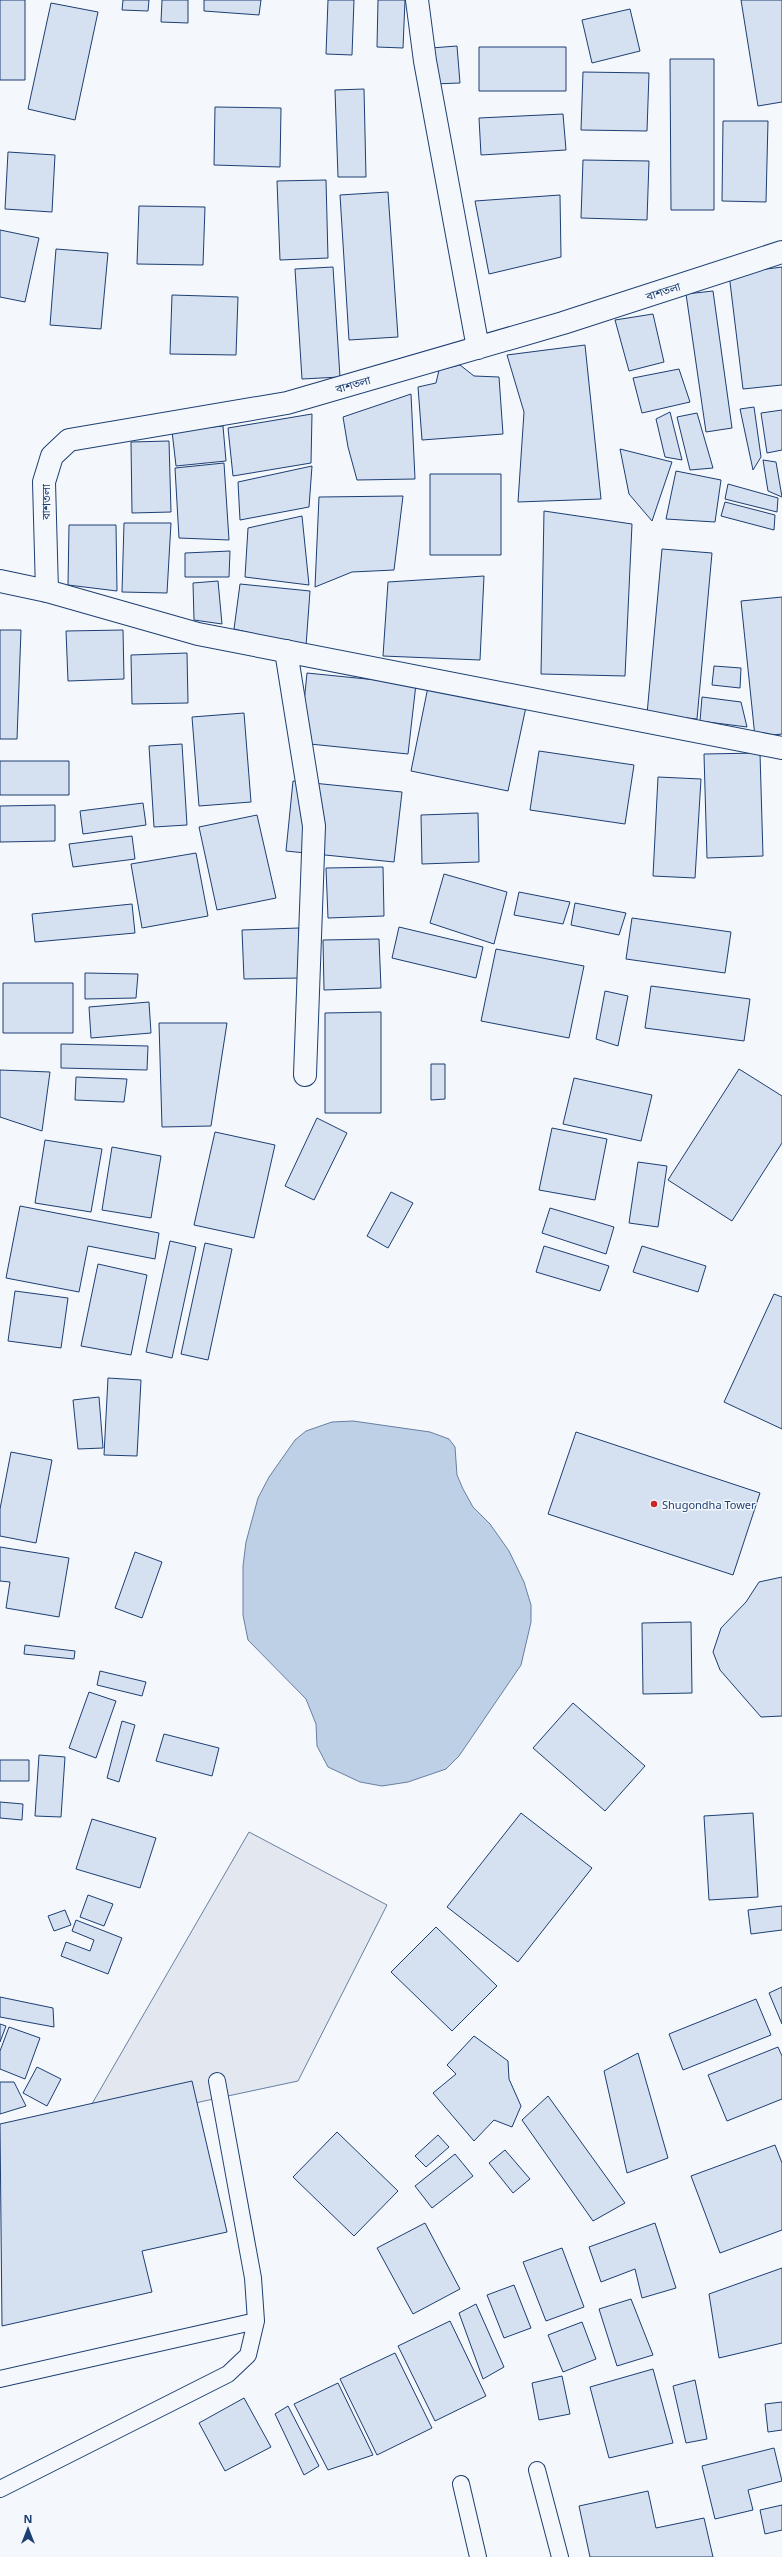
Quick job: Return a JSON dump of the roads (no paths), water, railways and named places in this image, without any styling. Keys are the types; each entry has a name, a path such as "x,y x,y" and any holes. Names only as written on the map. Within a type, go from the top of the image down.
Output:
{"street":[{"path":"416,0 425,61 478,348"},
{"name":"বাশতলা","path":"47,591 44,482 52,456 69,440 287,403 564,323 782,252"},
{"path":"0,581 47,591 198,634 782,748"},
{"path":"286,651 314,826 305,1075"}],"lane":[{"path":"0,2489 228,2374 248,2355 256,2321 253,2278 217,2081"},
{"path":"0,2379 256,2321"},
{"path":"537,2470 560,2557"},
{"path":"461,2484 478,2557"}],"water":[{"path":"353,1421 430,1432 449,1439 455,1447 457,1475 463,1489 473,1507 490,1524 509,1551 524,1582 531,1605 531,1622 521,1665 459,1756 446,1769 408,1782 382,1786 360,1782 328,1767 317,1746 316,1724 306,1699 248,1640 243,1615 243,1566 246,1542 258,1498 269,1477 295,1440 306,1431 332,1422"}],"place":[{"name":"Shugondha Tower","path":"654,1504"}]}
